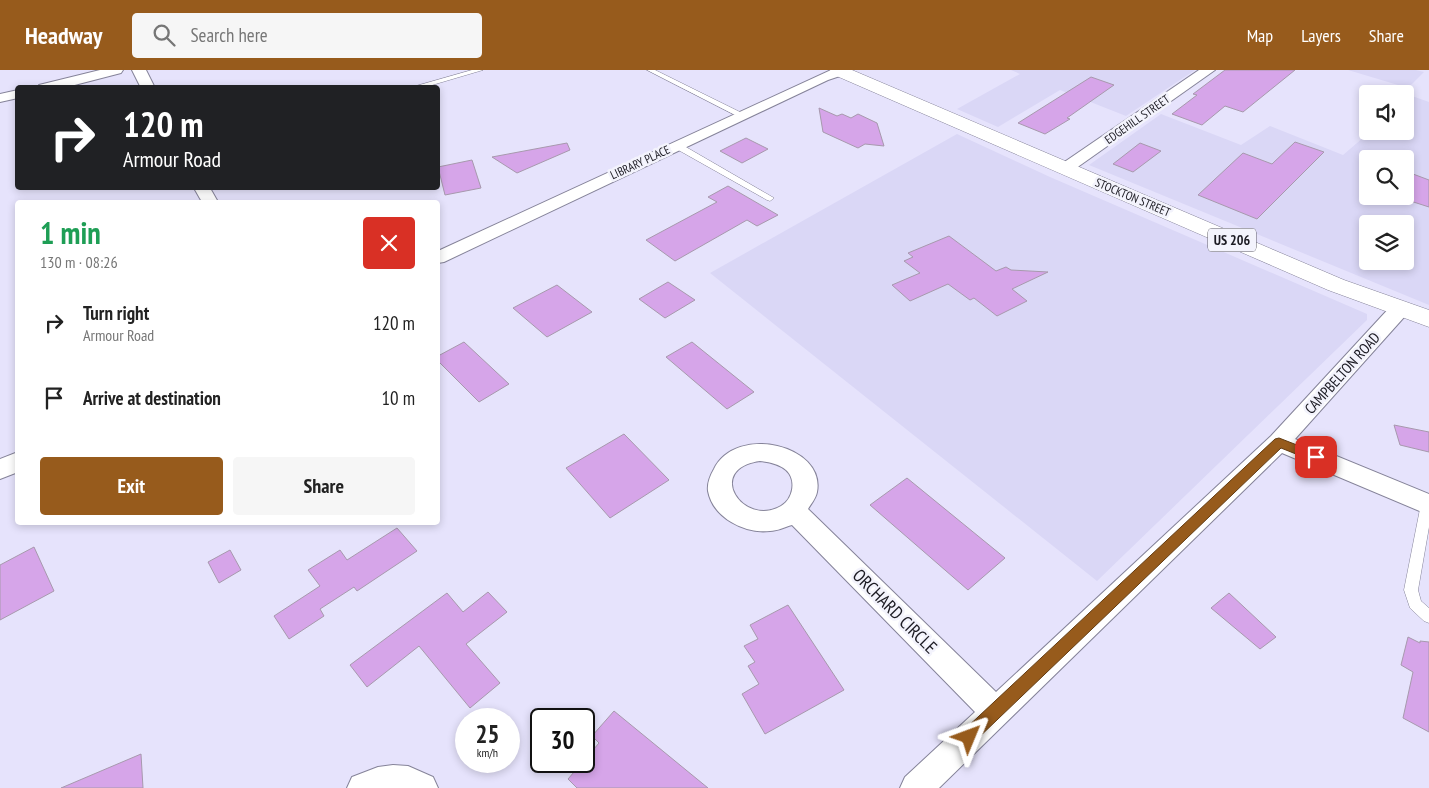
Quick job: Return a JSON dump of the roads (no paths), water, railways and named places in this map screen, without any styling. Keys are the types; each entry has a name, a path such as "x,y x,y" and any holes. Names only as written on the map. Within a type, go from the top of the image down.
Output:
{"highway":[{"name":"STOCKTON STREET","path":"841,70 1336,285 1399,310 1429,319"}],"street":[{"path":"56,85 116,70"},
{"path":"139,70 146,85"},
{"name":"LIBRARY PLACE","path":"440,257 676,145 841,70"},
{"name":"EDGEHILL STREET","path":"1066,168 1208,70"},
{"path":"0,98 15,95"},
{"name":"CAMPBELTON ROAD","path":"916,788 1279,442 1399,310"},
{"path":"1279,442 1428,504"},
{"path":"0,470 15,462"},
{"name":"ORCHARD CIRCLE","path":"794,511 995,711"},
{"path":"363,788 392,780 413,783 422,788"}],"lane":[{"path":"423,85 480,70"},
{"path":"650,70 742,115"},
{"path":"676,145 770,198"},
{"path":"1428,504 1411,590 1415,604 1429,617"}]}
